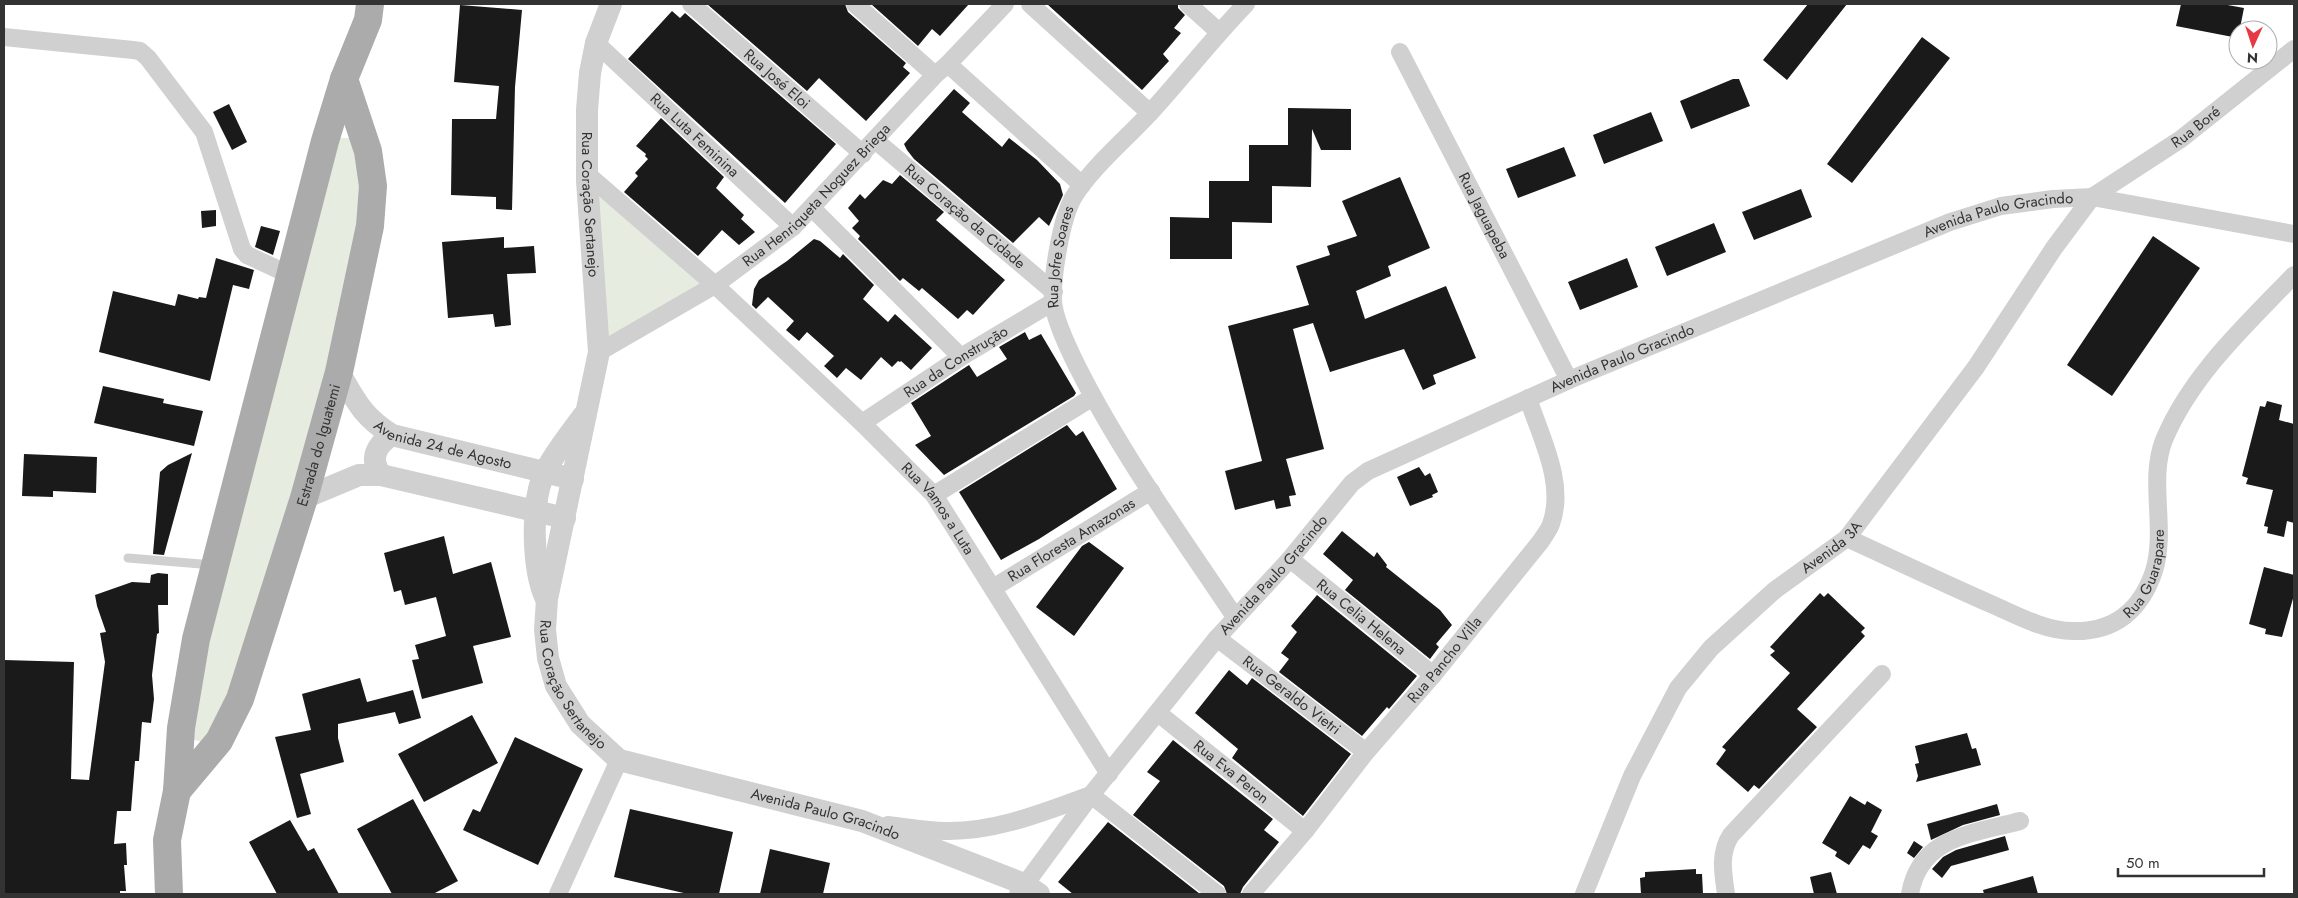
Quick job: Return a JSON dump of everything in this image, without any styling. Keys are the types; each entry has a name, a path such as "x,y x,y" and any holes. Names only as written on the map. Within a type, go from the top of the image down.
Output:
{"main road":[{"name":"Estrada do Iguatemi","path":"169,894 167,840 177,791 181,728 196,639 325,141 344,79 368,20 370,4"},
{"name":"Estrada do Iguatemi","path":"177,791 219,740 240,699 304,498 339,372 372,217 374,186 368,151 344,79"},
{"path":"325,141 334,138 348,138 357,142 368,151"},
{"path":"181,728 190,739 198,742 219,740"}],"street":[{"name":"Rua Coração Sertanejo","path":"611,4 596,43 590,74 587,110 587,174 599,352 565,518 546,599 545,630 548,658 556,686 580,724 619,760"},
{"name":"Rua José Eloi","path":"691,4 863,154"},
{"path":"855,4 942,70 1082,185"},
{"name":"Rua Henriqueta Noguez Briega","path":"599,352 715,286 793,227 1005,4"},
{"path":"1030,4 1150,113"},
{"path":"1188,4 1219,32"},
{"name":"Rua Jofre Soares","path":"1235,617 1151,491 1093,397 1065,342 1053,297 1063,225 1072,199 1082,185 1150,113 1219,32 1246,4"},
{"path":"4,36 140,51 148,58 204,132 242,249 248,254 290,275"},
{"name":"Rua Luta Feminina","path":"596,43 793,227"},
{"name":"Rua Boré","path":"2092,197 2181,139 2294,49"},
{"name":"Rua Jaguapeba","path":"1400,52 1569,380"},
{"name":"Rua Coração da Cidade","path":"875,140 1053,297"},
{"name":"Rua Vamos a Luta","path":"587,174 715,286 862,423 934,495 1108,774"},
{"name":"Avenida Paulo Gracindo","path":"1027,891 1091,795 1217,638 1290,559 1352,483 1368,471 1569,380 1950,222 2001,206 2053,199 2092,197 2294,234"},
{"name":"Avenida 3A","path":"1584,894 1632,776 1678,688 1711,648 1746,615 1775,590 1847,538 1976,367 2054,248 2092,197"},
{"path":"812,208 961,356"},
{"name":"Rua Guarapare","path":"1847,538 1944,584 2046,626 2071,632 2092,630 2109,625 2132,611 2146,591 2154,571 2159,550 2159,466 2163,442 2176,415 2198,379 2294,275"},
{"name":"Rua da Construção","path":"862,423 1053,297"},
{"name":"Avenida 24 de Agosto","path":"339,372 360,407 373,423 392,435 573,479"},
{"path":"934,495 1093,397"},
{"name":"Rua Pancho Villa","path":"1251,894 1305,831 1366,752 1433,675 1541,541 1551,524 1555,485 1551,465 1528,398"},
{"name":"Rua Coração Sertanejo","path":"546,599 537,574 535,511 545,472 589,406"},
{"path":"381,475 377,469 374,456 382,441 392,435"},
{"path":"304,498 359,475 381,475 565,518"},
{"name":"Rua Floresta Amazonas","path":"993,588 1151,491"},
{"name":"Rua Celia Helena","path":"1290,559 1433,675"},
{"name":"Rua Geraldo Vietri","path":"1217,638 1366,752"},
{"path":"1726,894 1722,864 1725,845 1731,835 1882,674"},
{"name":"Rua Eva Peron","path":"1158,712 1305,831"},
{"path":"558,894 619,760"},
{"name":"Avenida Paulo Gracindo","path":"619,760 862,821 919,829 963,831 987,828 1032,816 1091,795"},
{"path":"1091,795 1218,894"},
{"path":"862,821 1027,891"},
{"path":"1910,894 1917,872 1932,851 1949,840 2020,821"}],"lane":[{"path":"128,558 215,565"}],"shaded area":[{"path":"334,138 348,138 357,142 373,186 252,667 206,743 191,739 196,639"},
{"path":"588,178 712,285 600,348"}],"building":[{"path":"707,4 845,4 848,12 906,63 903,67 910,73 866,121 819,78 807,91"},
{"path":"871,4 969,4 940,36 932,29 918,46"},
{"path":"1047,4 1178,4 1178,8 1185,15 1174,28 1181,33 1163,54 1169,61 1142,90"},
{"path":"1808,4 1847,4 1787,80 1763,60"},
{"path":"2181,4 2222,4 2244,8 2242,20 2228,20 2228,36 2176,26"},
{"path":"460,5 522,10 515,87 512,210 496,209 496,197 451,195 452,119 496,119 499,86 454,82"},
{"path":"672,11 680,18 685,13 836,144 785,203 628,59"},
{"path":"1922,37 1950,58 1852,183 1827,164"},
{"path":"1733,79 1739,79 1750,106 1691,129 1680,101"},
{"path":"954,89 970,103 962,112 1002,147 1009,138 1037,160 1060,184 1063,195 1049,226 1039,217 1013,243 914,159 907,150 904,144"},
{"path":"229,104 247,142 232,150 213,112"},
{"path":"1288,108 1351,109 1351,150 1321,150 1312,129 1311,187 1272,186 1272,223 1232,222 1232,259 1170,259 1170,217 1209,218 1209,181 1249,181 1249,145 1288,145"},
{"path":"1651,112 1663,141 1604,164 1593,135"},
{"path":"661,118 724,177 716,188 744,215 741,219 755,232 739,245 722,230 698,256 624,192 638,176 635,173 648,159 645,156 646,154 636,146"},
{"path":"1564,147 1576,176 1518,198 1506,169"},
{"path":"900,175 944,212 936,220 1005,280 973,315 967,310 958,319 922,288 919,291 903,278 900,281 858,239 860,236 852,228 859,221 848,208 860,194 865,199 883,180 892,184"},
{"path":"1400,177 1430,248 1388,266 1391,276 1356,291 1365,319 1446,286 1476,358 1433,375 1436,384 1423,390 1404,349 1330,372 1313,323 1293,329 1324,449 1286,459 1296,495 1289,496 1291,506 1276,509 1274,500 1235,510 1225,471 1262,461 1228,326 1309,305 1296,266 1330,255 1327,246 1357,236 1342,201"},
{"path":"1801,189 1812,217 1754,240 1742,212"},
{"path":"216,210 216,226 202,228 201,211"},
{"path":"1714,223 1726,252 1667,276 1655,247"},
{"path":"261,226 280,231 273,255 255,247"},
{"path":"2153,236 2200,268 2112,396 2067,365"},
{"path":"504,237 504,248 534,246 536,273 507,274 511,325 495,327 493,314 448,318 442,242"},
{"path":"814,239 820,241 840,258 843,254 874,285 863,299 888,322 895,314 932,348 911,370 901,361 898,361 892,367 881,357 861,380 846,368 837,378 824,366 834,356 807,332 799,341 786,330 794,321 768,297 756,309 752,305 754,289 759,280 787,261"},
{"path":"216,258 254,270 249,289 233,285 210,381 99,352 113,291 175,306 178,294 198,299 199,297 206,298"},
{"path":"1627,258 1638,287 1580,310 1568,282"},
{"path":"1025,332 1029,340 1041,334 1076,393 944,475 915,445 931,436 911,403 969,365 977,377 1007,359 999,347"},
{"path":"103,386 164,399 163,403 203,411 194,446 94,423"},
{"path":"2267,401 2282,405 2279,420 2294,424 2294,523 2287,521 2284,537 2267,533 2268,527 2264,526 2273,490 2246,484 2248,478 2242,476 2260,406 2265,407"},
{"path":"1067,425 1076,436 1083,431 1117,489 1039,539 1001,560 959,492"},
{"path":"192,453 164,555 153,554 160,472 168,465"},
{"path":"24,454 97,457 96,493 53,491 53,497 22,496"},
{"path":"1419,467 1425,476 1430,473 1438,492 1432,495 1433,497 1410,506 1397,477"},
{"path":"1342,531 1374,557 1377,552 1387,565 1386,567 1440,610 1452,625 1436,644 1439,647 1430,659 1345,590 1353,580 1323,554"},
{"path":"444,536 453,574 491,562 511,637 473,646 483,683 422,699 412,660 419,659 415,645 446,636 436,597 405,605 401,590 394,592 384,553"},
{"path":"1089,542 1124,568 1074,636 1036,607 1082,546"},
{"path":"2264,567 2294,575 2294,595 2282,637 2265,634 2266,629 2249,624"},
{"path":"158,573 168,574 168,605 158,605 159,633 157,634 152,675 154,699 151,723 142,722 139,761 135,761 131,811 117,811 114,844 126,843 127,865 124,865 126,891 120,891 120,894 4,894 4,660 74,662 71,779 89,780 105,662 100,633 106,632 95,595 132,582 150,583 151,575"},
{"path":"1820,593 1824,597 1828,593 1865,628 1861,632 1865,636 1797,709 1817,727 1759,789 1754,785 1748,792 1716,764 1726,750 1722,747 1790,673 1770,655 1775,651 1770,647"},
{"path":"1317,595 1417,676 1389,709 1387,707 1362,736 1279,672 1289,659 1281,653 1297,632 1291,626"},
{"path":"1229,670 1247,685 1252,678 1351,754 1303,816 1232,758 1238,749 1195,713"},
{"path":"360,678 367,702 413,690 421,718 399,724 395,712 338,724 338,738 344,762 300,774 311,814 297,818 275,737 311,730 302,694"},
{"path":"472,715 498,763 424,802 398,754"},
{"path":"1967,733 1972,749 1976,748 1981,765 1916,782 1918,776 1915,764 1919,763 1915,746"},
{"path":"515,737 583,769 538,865 463,830 473,809 480,812"},
{"path":"1173,740 1273,819 1264,830 1279,842 1243,887 1240,894 1227,894 1224,886 1133,815 1160,781 1147,772"},
{"path":"1850,796 1865,805 1867,801 1882,810 1871,832 1878,836 1870,849 1863,845 1849,865 1835,856 1837,852 1822,843"},
{"path":"413,799 458,881 433,894 392,894 357,829"},
{"path":"1997,804 2000,815 1963,825 1931,840 1927,824"},
{"path":"630,809 733,832 719,894 688,894 614,877"},
{"path":"290,820 308,851 314,848 339,894 277,894 249,842"},
{"path":"1108,822 1200,894 1073,894 1058,882"},
{"path":"2005,836 2009,850 1951,866 1942,878 1932,869 1943,857 1956,850"},
{"path":"1914,841 1923,847 1914,858 1907,853"},
{"path":"770,849 830,863 823,894 760,894"},
{"path":"1696,869 1696,874 1702,874 1703,894 1641,894 1640,878 1645,877 1645,872"},
{"path":"1831,872 1837,894 1814,894 1810,877"},
{"path":"2033,876 2038,894 1984,894 1983,890"}]}
